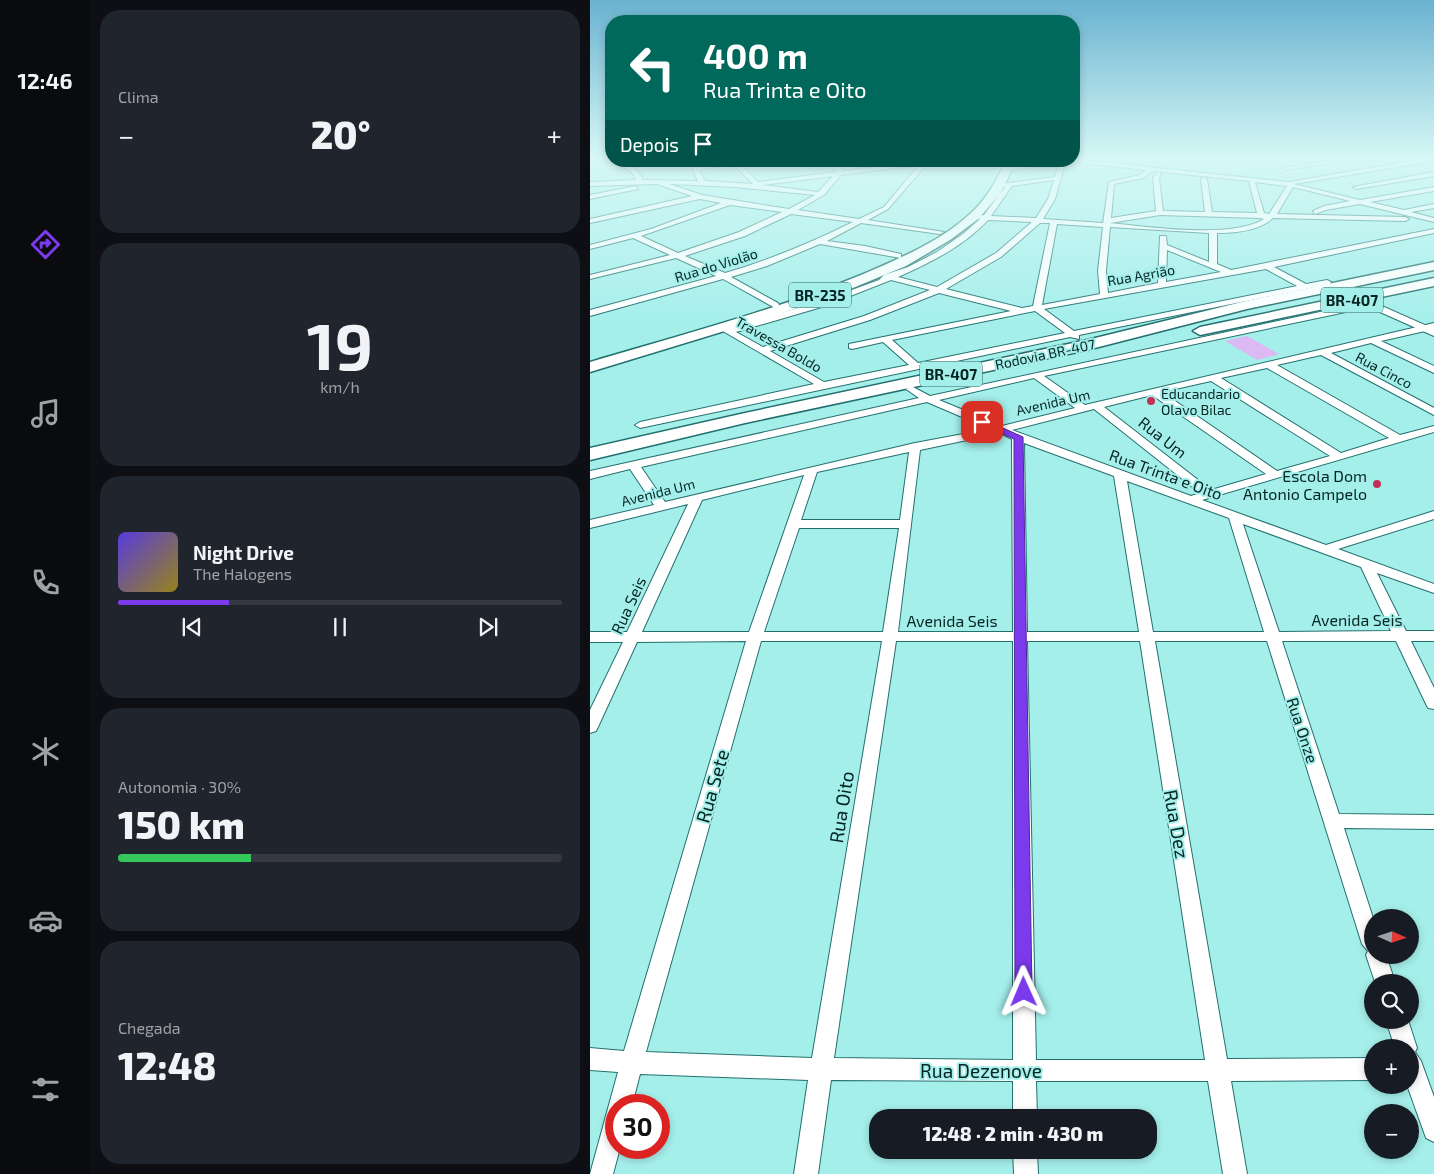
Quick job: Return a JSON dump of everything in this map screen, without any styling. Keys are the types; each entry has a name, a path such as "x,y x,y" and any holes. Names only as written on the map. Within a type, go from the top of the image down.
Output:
{"main road":[{"name":"BR-235","path":"590,360 775,305 842,281 898,256 978,213"},
{"name":"BR-235","path":"590,367 726,329 883,276 978,213"},
{"name":"Rodovia BR-407","path":"590,454 655,438 1087,345 1333,284 1434,266"},
{"path":"1399,271 1385,277 1385,282 1397,286 1415,287"},
{"name":"Rodovia BR-407","path":"911,390 1368,301 1434,282"},
{"path":"1333,284 1358,285 1372,288 1374,292 1368,301"},
{"name":"BR-407","path":"590,460 740,425 911,390"}],"street":[{"path":"590,221 632,212"},
{"path":"590,247 681,222 707,212"},
{"path":"590,277 677,256 742,234 791,212 940,232"},
{"name":"Rua do Violão","path":"590,313 764,264 820,242 878,212"},
{"path":"764,350 854,323 937,290 1002,254 1038,221 1044,212"},
{"path":"1104,296 1102,271 1108,212"},
{"path":"1261,212 1262,216"},
{"path":"1163,237 1250,227 1264,222 1273,212"},
{"path":"1305,216 1315,212"},
{"path":"1401,212 1434,222"},
{"path":"978,213 1038,221 1107,223 1163,237 1214,240"},
{"path":"1107,223 1160,213 1270,217 1371,217 1434,222"},
{"path":"1054,222 1049,238 1036,308 1087,345"},
{"path":"1213,230 1213,264"},
{"name":"Rua Agrião","path":"852,346 1036,308 1267,266 1434,232"},
{"path":"634,236 724,276 775,305"},
{"path":"1163,237 1230,273"},
{"path":"1162,285 1163,237"},
{"path":"820,242 865,248 898,256"},
{"path":"1267,266 1304,286"},
{"path":"883,276 1023,311"},
{"path":"640,425 823,385 1304,286 1333,284"},
{"path":"590,475 1368,301 1431,329"},
{"name":"Travessa Boldo","path":"726,329 823,385"},
{"name":"Avenida Um","path":"590,524 915,446 1000,430 1098,407 1154,391 1373,340 1431,329"},
{"path":"885,338 916,366"},
{"path":"1373,340 1434,370"},
{"name":"Rua Cinco","path":"1322,352 1434,412"},
{"path":"976,369 984,353"},
{"path":"1269,365 1400,440"},
{"path":"1036,375 1084,409"},
{"path":"1213,378 1340,457"},
{"name":"Rua Trinta e Oito","path":"911,390 1018,437 1434,589"},
{"path":"1154,391 1275,475"},
{"name":"Rua Um","path":"1098,407 1209,494"},
{"path":"1190,500 1434,429"},
{"path":"1018,437 1025,1109"},
{"name":"Rua Oito","path":"806,1174 888,638 915,446"},
{"path":"634,466 661,506"},
{"name":"Rua Sete","path":"623,1094 755,637 812,470"},
{"name":"Rua Dez","path":"1120,475 1235,1174"},
{"name":"Rua Seis","path":"590,726 697,498"},
{"path":"1326,549 1433,516"},
{"name":"Rua Onze","path":"1235,517 1364,919"},
{"path":"794,524 904,524"},
{"path":"1366,564 1434,704"},
{"name":"Avenida Seis","path":"590,637 1146,638 1434,636"},
{"path":"1333,821 1434,822"},
{"name":"Rua Dezenove","path":"590,1060 682,1067 821,1069 1024,1071 1364,1069"},
{"path":"1419,1087 1434,1130"},
{"path":"601,1174 605,1159"},
{"path":"1026,1159 1026,1174"}],"shaded area":[{"path":"1247,336 1279,354 1257,360 1225,341"}],"place":[{"name":"Educandario Olavo Bilac","path":"1151,401"},
{"name":"Escola Dom Antonio Campelo","path":"1377,484"}],"route":[{"path":"982,422 1018,437 1024,992"}]}
